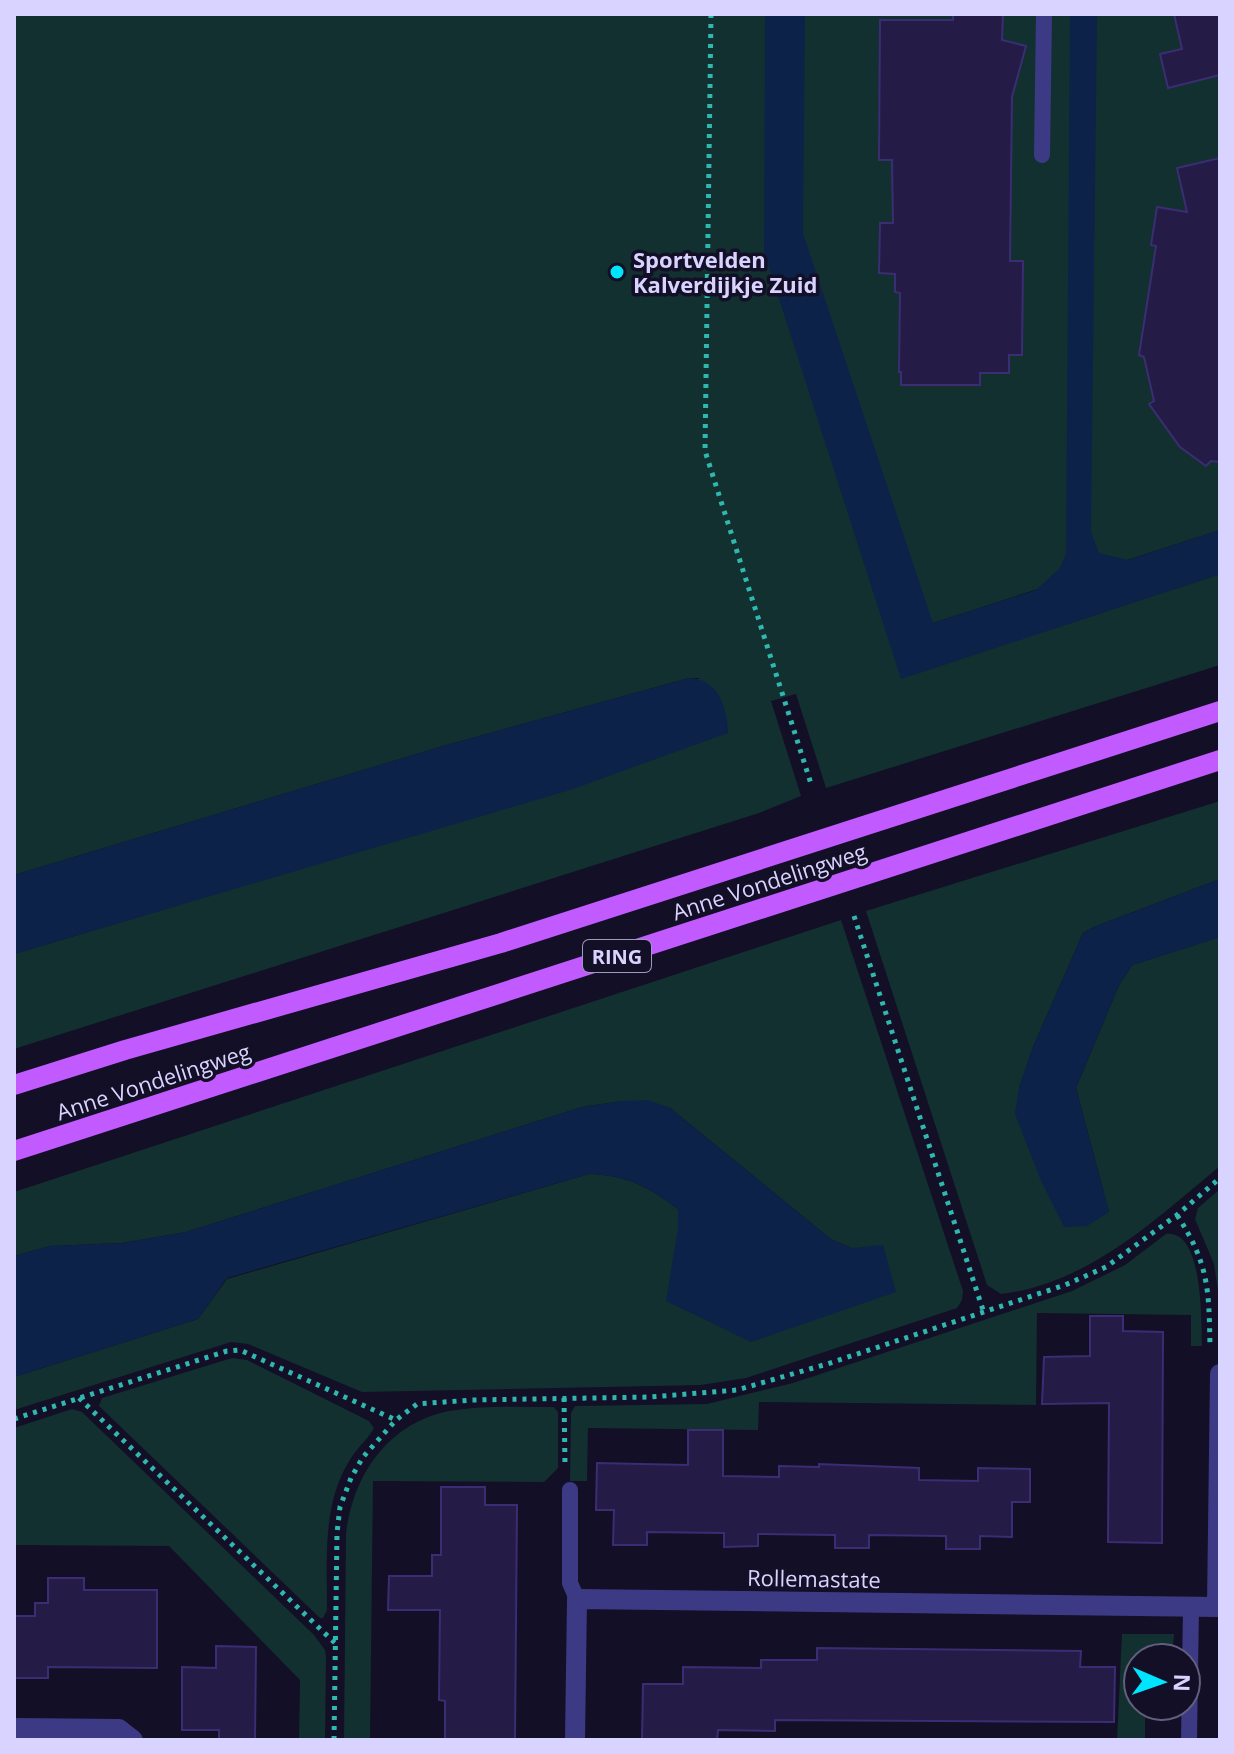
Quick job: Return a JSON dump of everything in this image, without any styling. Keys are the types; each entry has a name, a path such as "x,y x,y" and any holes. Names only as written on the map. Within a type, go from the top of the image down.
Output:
{"main road":[{"name":"Anne Vondelingweg","path":"14,1085 125,1050 501,943 1220,711"},
{"name":"Anne Vondelingweg","path":"14,1151 1220,760"}],"street":[{"name":"Rollemastate","path":"577,1599 1217,1607 1220,1374"},
{"path":"575,1740 577,1599"},
{"path":"14,1728 119,1729 133,1740"}],"lane":[{"path":"1042,155 1044,14"},
{"path":"570,1490 570,1583 577,1599"},
{"path":"1189,1740 1191,1607"}],"path":[{"path":"711,14 705,451 812,787"},
{"path":"854,916 983,1310"},
{"path":"334,1740 340,1507 363,1457 396,1420 417,1404 650,1397 737,1390 827,1364 1065,1285 1106,1267 1177,1215 1220,1178"},
{"path":"1177,1215 1194,1241 1207,1279 1211,1356 1220,1374"},
{"path":"14,1419 227,1351 240,1350 396,1420"},
{"path":"79,1398 337,1645"},
{"path":"564,1398 565,1480 570,1490"}],"green space":[{"name":"Sportvelden Kalverdijkje Zuid","path":"14,14 1220,14 1220,530 933,623 896,662 902,678 1220,574 1220,665 826,788 796,694 771,701 801,796 759,813 14,1049 14,954 239,887 700,678 689,678 443,746 14,875"},
{"path":"1220,801 1220,879 1083,933 1033,1047 1019,1088 1109,1212 1076,1088 1119,985 1132,965 1220,937 1220,1166 1146,1227 1092,1263 1033,1288 1001,1294 987,1285 866,911"},
{"path":"841,920 963,1291 957,1308 746,1378 701,1385 362,1392 248,1344 231,1342 14,1410 14,1377 198,1319 227,1279 589,1174 626,1180 657,1194 678,1209 678,1228 852,1248 832,1240 670,1108 622,1101 582,1107 186,1232 122,1243 50,1246 14,1256 14,1192"},
{"path":"1220,1189 1219,1297 1214,1264 1195,1219 1198,1208"},
{"path":"1166,1234 1178,1236 1188,1246 1194,1261 1200,1299 1202,1346 1191,1346 1191,1315 1037,1313 1036,1405 759,1402 758,1430 588,1428 587,1481 570,1481 571,1413 575,1406 707,1404 793,1383 1072,1291 1125,1265"},
{"path":"232,1358 247,1360 369,1421 374,1428 351,1458 335,1493 328,1531 327,1610 323,1618 99,1406 102,1398"},
{"path":"554,1407 558,1412 558,1468 544,1482 373,1481 370,1740 344,1740 346,1533 356,1491 366,1472 391,1440 427,1417 475,1408"},
{"path":"72,1409 82,1412 314,1635 325,1650 326,1658 325,1740 299,1740 300,1680 169,1546 14,1545 14,1428"},
{"path":"1122,1634 1174,1634 1173,1642 1122,1642 1122,1722 1145,1722 1145,1740 1117,1740"}],"water":[{"path":"765,14 805,14 803,233 933,623 1036,590 1060,568 1066,554 1070,14 1097,14 1091,532 1099,553 1128,560 1220,530 1220,574 901,679 764,252"},
{"path":"689,678 708,684 719,696 726,714 728,733 570,790 14,954 14,875 443,746"},
{"path":"1220,879 1220,937 1132,965 1119,985 1076,1088 1109,1212 1087,1226 1064,1227 1041,1181 1015,1114 1019,1088 1033,1047 1083,933"},
{"path":"648,1100 670,1108 832,1240 852,1248 883,1245 896,1292 751,1342 666,1301 678,1228 678,1209 637,1184 589,1174 227,1278 198,1319 14,1377 14,1256 50,1246 122,1243 186,1232 582,1107"}],"building":[{"path":"953,14 1003,14 1002,40 1026,46 1012,97 1010,261 1023,261 1022,355 1009,355 1009,373 980,373 980,385 901,385 900,293 895,292 895,274 879,273 880,223 893,223 892,160 879,160 880,20 953,20"},
{"path":"1174,14 1220,14 1220,75 1168,88 1160,54 1182,49"},
{"path":"1220,158 1220,462 1211,461 1206,466 1180,447 1149,404 1154,401 1144,357 1139,355 1156,246 1151,245 1157,207 1187,212 1177,168"},
{"path":"1090,1316 1123,1316 1123,1331 1163,1332 1162,1543 1108,1542 1109,1403 1042,1404 1044,1357 1090,1356"},
{"path":"688,1430 723,1430 723,1476 779,1477 779,1466 819,1467 819,1464 919,1468 919,1480 978,1481 978,1468 1030,1469 1030,1502 1012,1502 1012,1537 980,1536 980,1549 946,1549 946,1536 869,1535 869,1548 835,1548 835,1535 758,1534 758,1546 724,1547 724,1533 647,1532 647,1545 613,1545 614,1510 596,1510 597,1463 688,1465"},
{"path":"441,1487 485,1487 485,1505 517,1505 515,1740 445,1740 445,1701 439,1700 440,1610 388,1610 389,1576 432,1576 432,1555 441,1555"},
{"path":"48,1578 84,1578 84,1590 157,1590 157,1668 48,1667 48,1678 14,1678 14,1616 35,1616 35,1603 48,1603"},
{"path":"216,1646 256,1647 255,1740 219,1740 219,1730 182,1730 182,1667 216,1668"},
{"path":"817,1648 1081,1651 1080,1667 1115,1667 1114,1722 775,1720 775,1731 718,1730 717,1740 642,1740 643,1684 683,1684 683,1667 761,1668 761,1660 817,1660"}],"place":[{"name":"Sportvelden Kalverdijkje Zuid","path":"617,272"}]}
